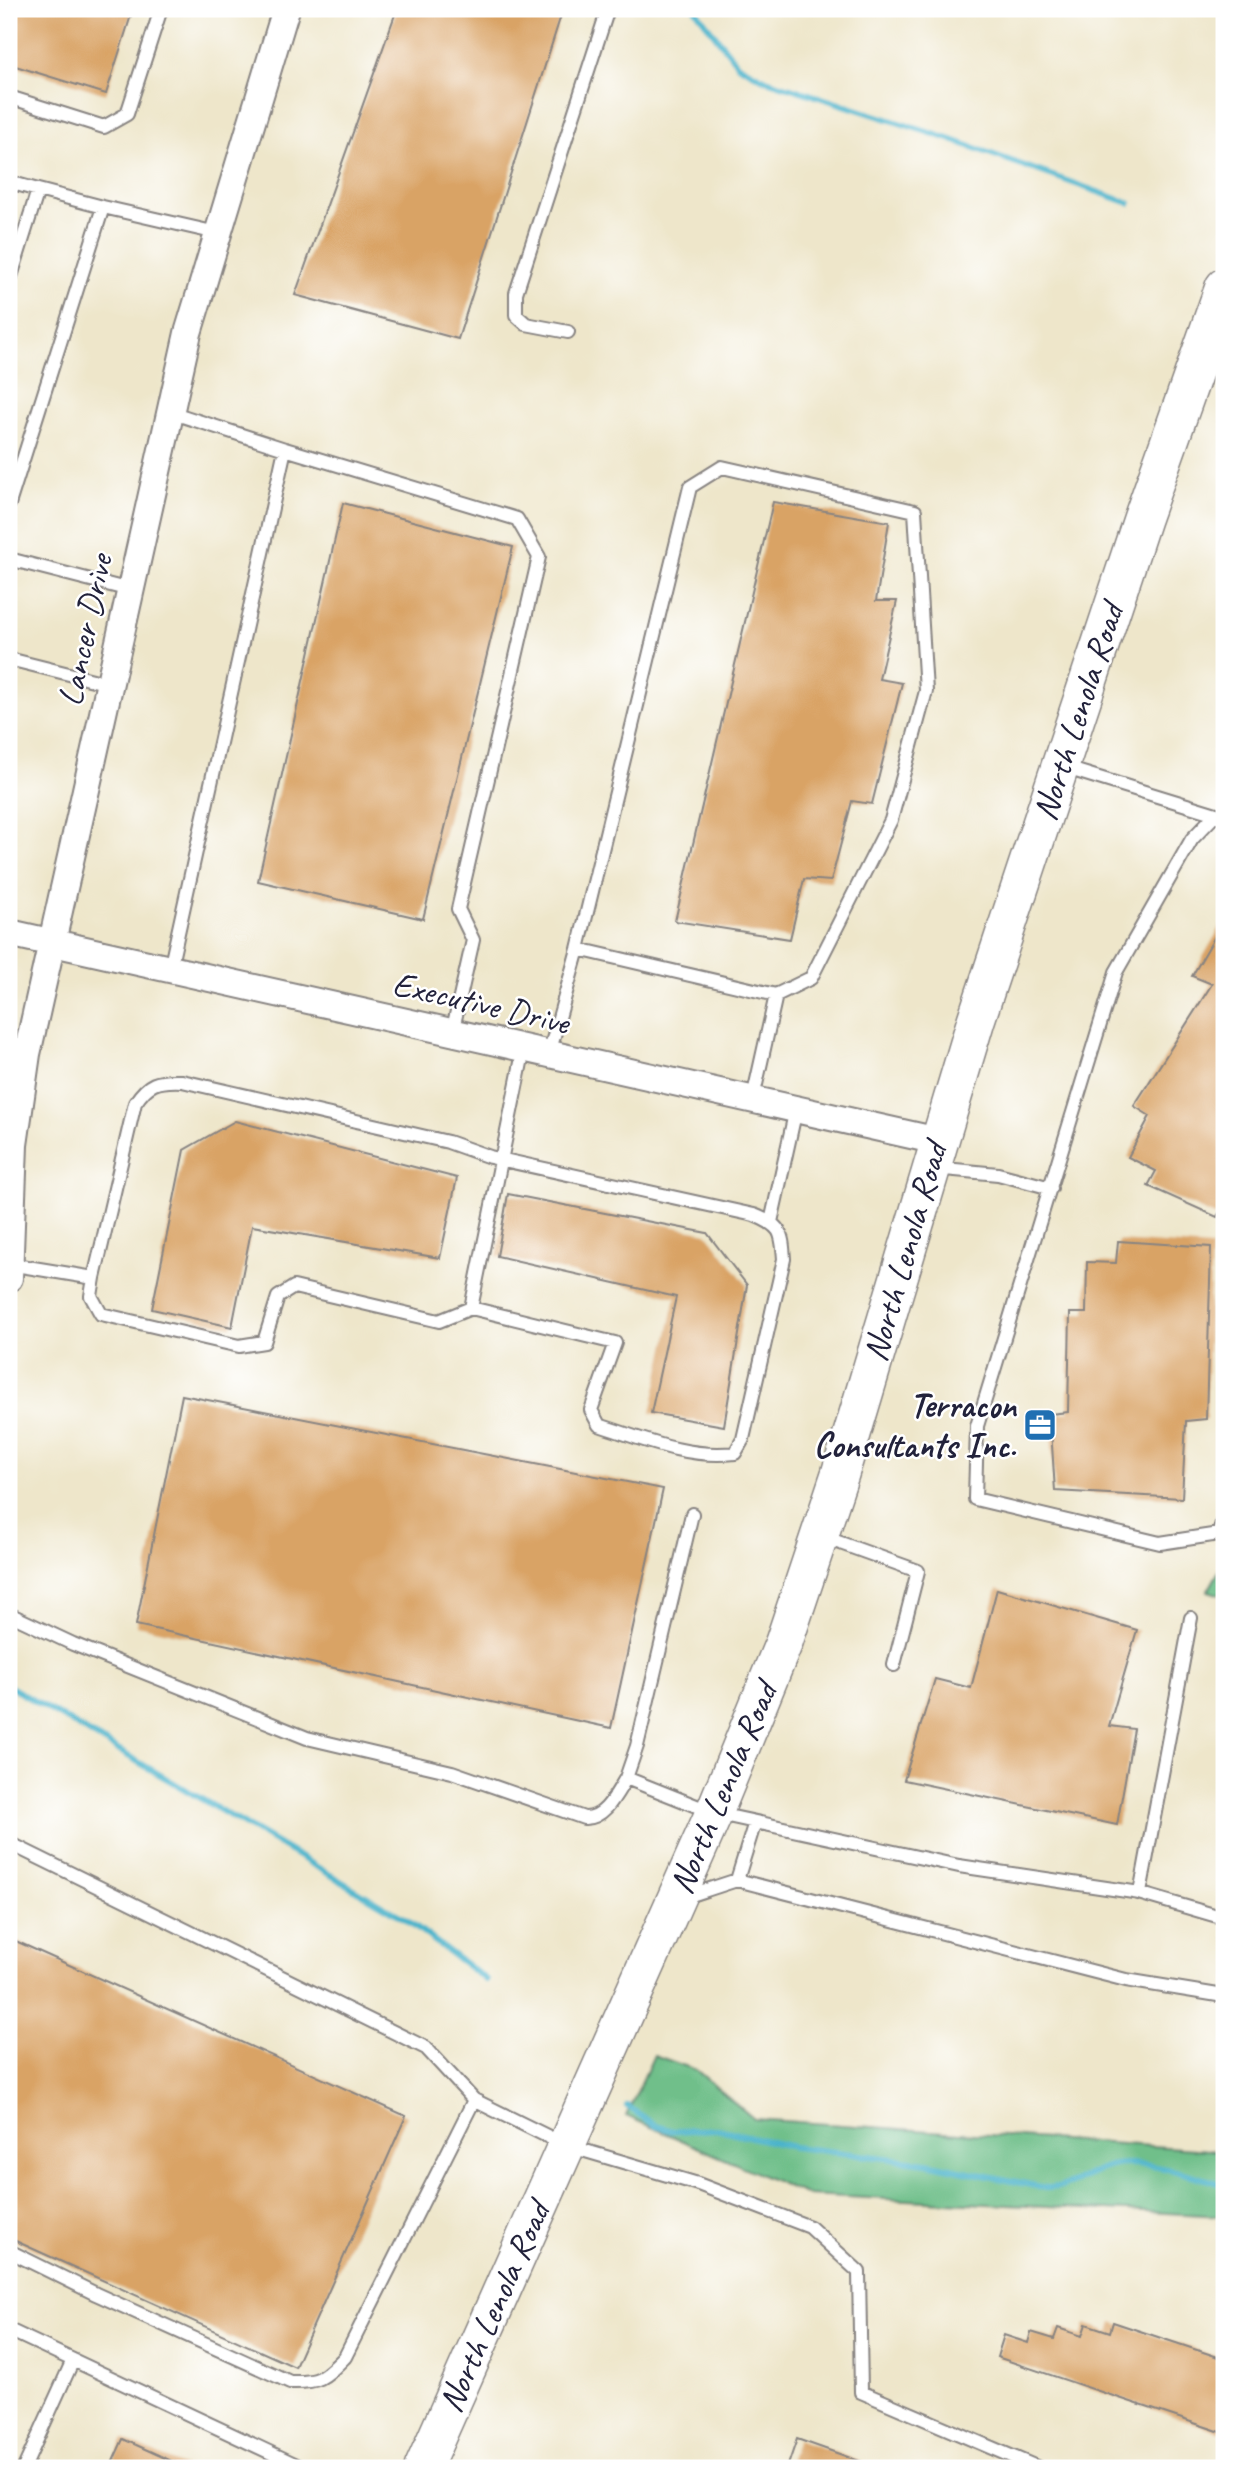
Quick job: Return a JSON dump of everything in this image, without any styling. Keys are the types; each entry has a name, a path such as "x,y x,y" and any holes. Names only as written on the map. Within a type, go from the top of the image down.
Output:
{"main road":[{"name":"North Lenola Road","path":"423,2468 714,1813 784,1642 820,1536 934,1155 1060,766 1224,287"}],"street":[{"name":"Lancer Drive","path":"9,1278 18,1113 52,943 170,412 216,233 286,9"},
{"name":"Executive Drive","path":"9,933 752,1098 796,1109 934,1155"}],"lane":[{"path":"9,97 104,127 116,121 127,114 161,9"},
{"path":"568,332 526,324 516,315 516,293 608,9"},
{"path":"9,182 216,233"},
{"path":"9,283 38,190"},
{"path":"9,504 103,207"},
{"path":"170,412 517,519 539,557 458,909 473,940 452,1032"},
{"path":"170,970 285,449"},
{"path":"471,1308 500,1160 537,1051 578,949 690,487 722,467 915,511 926,691 891,820 811,978 776,995 578,949"},
{"path":"9,559 130,590"},
{"path":"9,659 109,684"},
{"path":"1060,766 1220,816"},
{"path":"1220,816 1192,839 1116,972 977,1426 975,1499 1160,1543 1219,1534 1224,1515"},
{"path":"752,1098 776,995"},
{"path":"160,1080 181,1081 449,1142 500,1160 754,1215 771,1222 782,1234 784,1259 743,1438 735,1453 715,1455 675,1450 600,1425 591,1410 615,1343 471,1308 439,1321 294,1287 278,1297 264,1342 239,1346 101,1314 91,1296 135,1104 146,1086 160,1080"},
{"path":"771,1222 796,1109"},
{"path":"934,1155 1051,1188"},
{"path":"9,1264 94,1278"},
{"path":"9,1614 73,1644 307,1738 452,1772 592,1819 602,1813 626,1778 637,1746 692,1514"},
{"path":"820,1536 918,1571 894,1665"},
{"path":"626,1778 714,1813 959,1866 1140,1893 1191,1618"},
{"path":"737,1880 755,1822"},
{"path":"9,1843 426,2048 474,2100 565,2145 698,2184 810,2227 859,2272 861,2392 1039,2468"},
{"path":"675,1900 737,1880 1126,1980 1224,1996"},
{"path":"1135,1892 1224,1918"},
{"path":"9,2251 96,2294 290,2382 311,2383 323,2379 345,2357 474,2100"},
{"path":"9,2330 297,2467"},
{"path":"24,2468 74,2360"}],"green space":[{"path":"1224,1562 1224,1596 1208,1591"},
{"path":"654,2055 696,2070 754,2119 1224,2151 1224,2216 807,2195 626,2116"}],"building":[{"path":"9,9 133,9 106,94 9,64"},
{"path":"397,9 563,9 458,339 295,295"},
{"path":"773,502 889,522 876,601 897,601 879,679 902,683 872,804 852,801 831,881 804,879 790,939 675,921"},
{"path":"343,503 513,547 423,919 258,881"},
{"path":"1224,921 1224,1204 1217,1217 1148,1186 1156,1171 1128,1157 1150,1116 1134,1106 1212,984 1192,976"},
{"path":"235,1121 457,1178 440,1258 252,1226 232,1327 152,1309 184,1150"},
{"path":"508,1194 707,1233 747,1285 724,1426 651,1413 676,1297 497,1256"},
{"path":"1118,1241 1211,1247 1206,1419 1186,1421 1182,1498 1055,1491 1050,1414 1068,1412 1070,1313 1086,1313 1087,1262 1116,1263"},
{"path":"182,1395 663,1489 611,1728 136,1625"},
{"path":"997,1589 1137,1630 1109,1726 1134,1729 1117,1825 904,1780 935,1679 971,1688"},
{"path":"9,1938 406,2116 295,2367 9,2238"},
{"path":"1113,2322 1224,2359 1224,2433 997,2357 1004,2335 1028,2343 1031,2332 1054,2339 1058,2328 1082,2336 1086,2324 1110,2332"},
{"path":"123,2439 187,2468 110,2468"},
{"path":"797,2439 879,2468 787,2468"}],"waterway":[{"path":"695,9 738,65 766,80 949,139 1129,203"},
{"path":"9,1686 407,1920 486,1980"},
{"path":"627,2106 656,2126 673,2131 718,2129 793,2147 927,2163 1045,2188 1064,2186 1102,2169 1123,2164 1168,2169 1224,2185"}],"place":[{"name":"Terracon Consultants Inc.","path":"1040,1425"}]}
